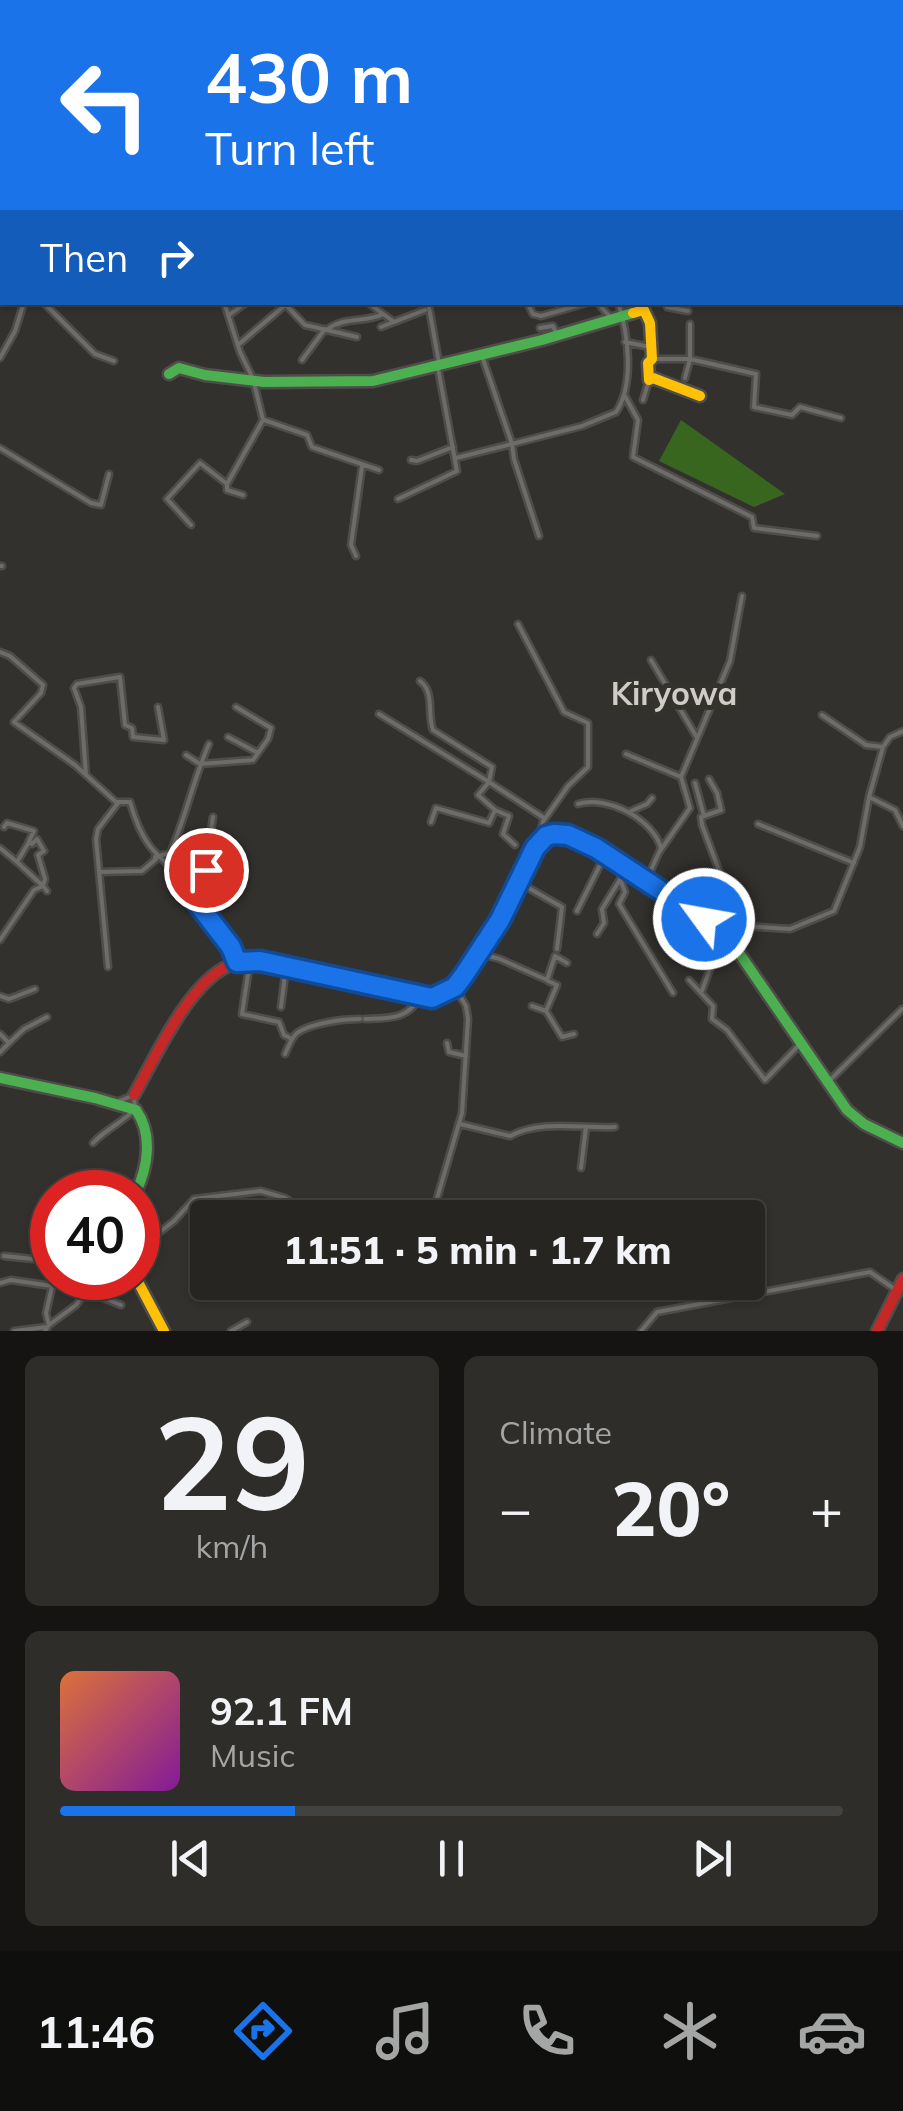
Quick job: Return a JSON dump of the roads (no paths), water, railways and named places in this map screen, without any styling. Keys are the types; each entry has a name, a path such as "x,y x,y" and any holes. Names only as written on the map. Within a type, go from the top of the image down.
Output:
{"street":[{"path":"0,358 23,305"},
{"path":"47,305 95,354 114,361"},
{"path":"225,305 263,420 228,484 227,490 244,495"},
{"path":"229,315 244,305"},
{"path":"238,345 282,305"},
{"path":"284,305 299,321 357,337"},
{"path":"371,305 394,322"},
{"path":"419,305 427,310"},
{"path":"398,500 415,488 454,474 458,466 428,305"},
{"path":"528,305 536,316 582,305"},
{"path":"561,305 562,312"},
{"path":"602,305 617,317"},
{"path":"456,458 613,415 625,394 625,342 617,317 618,305"},
{"path":"667,307 688,310"},
{"path":"382,327 427,310"},
{"path":"168,374 179,368 205,375 252,379 370,382 646,312 651,353 643,400"},
{"path":"302,360 326,329 351,319 383,314"},
{"path":"685,378 690,360 690,324"},
{"path":"540,328 553,326 557,335"},
{"path":"625,342 651,353 756,374 754,407 792,415 800,408 841,418"},
{"path":"481,353 539,536"},
{"path":"649,380 654,378 700,396"},
{"path":"625,394 638,420 633,457 752,516 754,528 817,536"},
{"path":"263,420 307,435 312,447 364,463 351,545 356,556"},
{"path":"411,460 453,447"},
{"path":"0,448 101,506 109,474"},
{"path":"190,525 169,504 168,497 200,463 228,484"},
{"path":"362,466 379,470"},
{"path":"650,885 651,870 660,851 690,808 680,777 730,661 742,596"},
{"path":"117,1102 134,1095 199,992 218,971 237,962 286,966 432,998 455,987 492,933 537,845 544,820 568,786 587,770 588,722 564,712 518,624"},
{"path":"0,652 10,656 42,685 41,693 14,722 86,774 118,803 130,802 136,823 156,858 199,892"},
{"path":"651,660 696,736"},
{"path":"86,774 81,707 74,688 77,684 120,677 124,725 132,728 133,737 164,740 158,707"},
{"path":"420,681 430,694 433,730 492,767 478,797 510,816 503,834 515,845"},
{"path":"630,690 671,696"},
{"path":"186,755 200,764 248,762 258,753 270,728 236,708"},
{"path":"379,714 544,820"},
{"path":"822,715 866,745 883,747"},
{"path":"726,933 744,926 790,930 825,916 838,906 854,863 883,747 890,737 903,732"},
{"path":"228,737 258,753"},
{"path":"100,872 142,871 170,852 188,812 194,780 209,744"},
{"path":"626,754 680,777"},
{"path":"700,993 733,913 732,901 702,825 701,817 722,810 709,779"},
{"path":"695,783 704,816"},
{"path":"868,797 889,805 903,826"},
{"path":"630,812 652,798"},
{"path":"578,804 598,802 630,812 659,839 660,851"},
{"path":"108,967 96,839 98,829 118,803"},
{"path":"431,822 436,808 488,824 495,810"},
{"path":"214,816 199,892 200,910 231,947 237,962"},
{"path":"4,827 12,823 34,830 16,862"},
{"path":"758,824 854,863"},
{"path":"537,845 546,836 560,833 578,839 605,854 624,874 650,885 726,933 854,1117 903,1143"},
{"path":"30,841 32,844 37,840 44,851 38,855 45,888"},
{"path":"0,848 45,888"},
{"path":"576,911 605,854"},
{"path":"597,934 604,923 602,909 624,874"},
{"path":"624,874 625,892 620,904 673,993"},
{"path":"518,882 562,908 557,949"},
{"path":"0,940 34,890 45,888"},
{"path":"482,954 547,980 555,956 567,963"},
{"path":"250,962 242,1014 279,1022 284,1035 292,1038"},
{"path":"281,1007 286,966"},
{"path":"689,980 713,1006 712,1020 727,1030 765,1080 800,1043"},
{"path":"548,981 557,985 546,1011 562,1037 574,1034"},
{"path":"437,1200 460,1124 464,1097 468,1018 455,987"},
{"path":"0,996 9,999 35,989"},
{"path":"285,1054 292,1038 310,1028 344,1019 396,1019 418,1003 419,998"},
{"path":"828,1082 902,1009"},
{"path":"0,1052 24,1028 47,1017"},
{"path":"0,1034 9,1043"},
{"path":"448,1043 449,1052 466,1056"},
{"path":"0,1078 135,1109"},
{"path":"134,1095 146,1146 143,1170"},
{"path":"93,1143 122,1124 135,1109"},
{"path":"460,1124 510,1136 542,1127 614,1126"},
{"path":"581,1168 586,1127"},
{"path":"192,1200 261,1191 288,1200"},
{"path":"160,1232 190,1203"},
{"path":"4,1256 30,1259"},
{"path":"641,1331 657,1312 870,1272 896,1290"},
{"path":"876,1331 903,1279"},
{"path":"0,1284 11,1280 30,1283"},
{"path":"47,1327 49,1300"},
{"path":"14,1331 47,1327 80,1300"},
{"path":"108,1300 121,1305"},
{"path":"148,1300 164,1331"},
{"path":"231,1331 247,1322"}],"district":[{"name":"Kiryowa","path":"674,693"}]}
